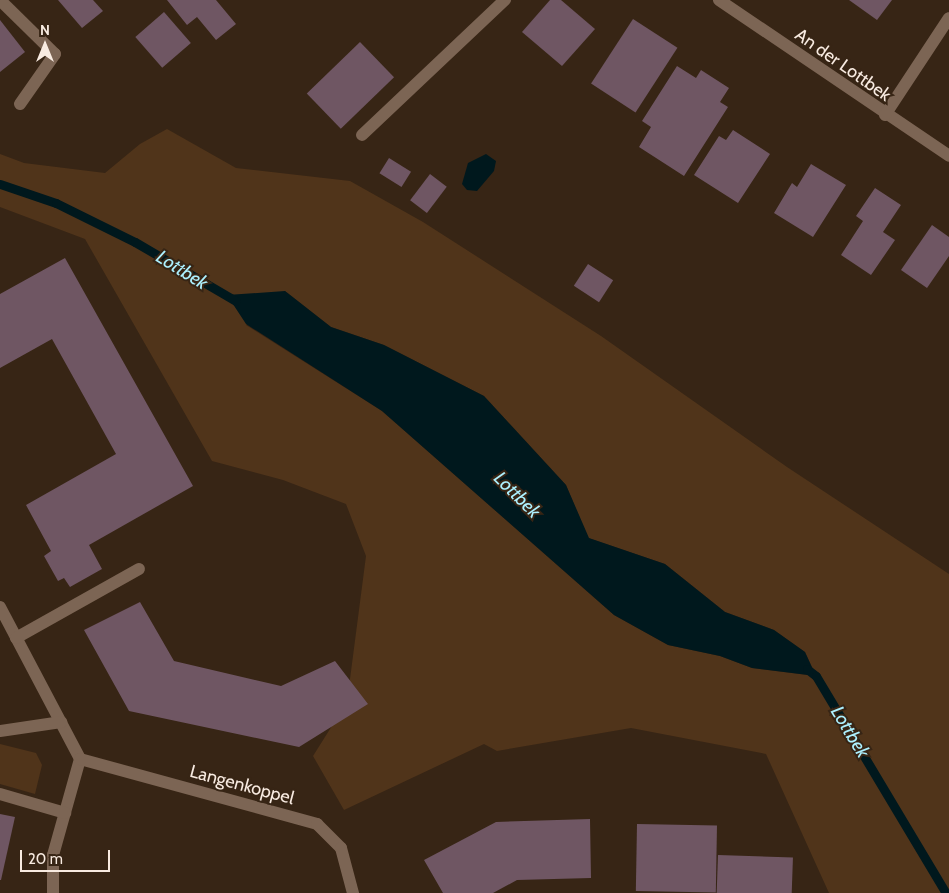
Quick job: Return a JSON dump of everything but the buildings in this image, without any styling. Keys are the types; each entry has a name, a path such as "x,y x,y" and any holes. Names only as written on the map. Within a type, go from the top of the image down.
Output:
{"street":[{"path":"0,0 55,54 20,104"},
{"path":"362,135 505,0"},
{"name":"An der Lottbek","path":"718,0 884,115 949,156"},
{"path":"884,115 949,18"},
{"path":"16,638 140,569"},
{"path":"0,607 80,759 53,855 53,893"},
{"path":"0,731 61,722"},
{"name":"Langenkoppel","path":"80,759 316,824 341,848 353,893"},
{"path":"0,794 65,813"}],"shaded area":[{"path":"167,129 236,168 350,181 423,222 601,336 787,467 949,574 949,893 829,893 766,754 631,728 497,751 484,744 344,810 313,756 347,702 366,556 346,504 283,480 212,461 85,239 0,207 0,154 24,163 105,173 140,144","holes":["285,291 331,327 384,345 484,396 566,485 588,538 665,564 725,612 774,630 805,652 816,676 752,668 720,656 668,645 614,615 382,411 246,325"]},
{"path":"0,744 36,753 42,765 35,794 0,784"}],"water":[{"path":"486,154 496,161 494,171 477,191 467,190 462,184 468,163"},
{"path":"285,291 331,327 384,345 484,396 566,485 589,538 665,564 725,612 774,630 805,652 816,676 752,668 720,656 668,645 614,615 382,411 246,324 227,295"}],"waterway":[{"name":"Lottbek","path":"0,184 56,203 135,242 236,301"},
{"name":"Lottbek","path":"807,669 816,676 946,893"}]}
